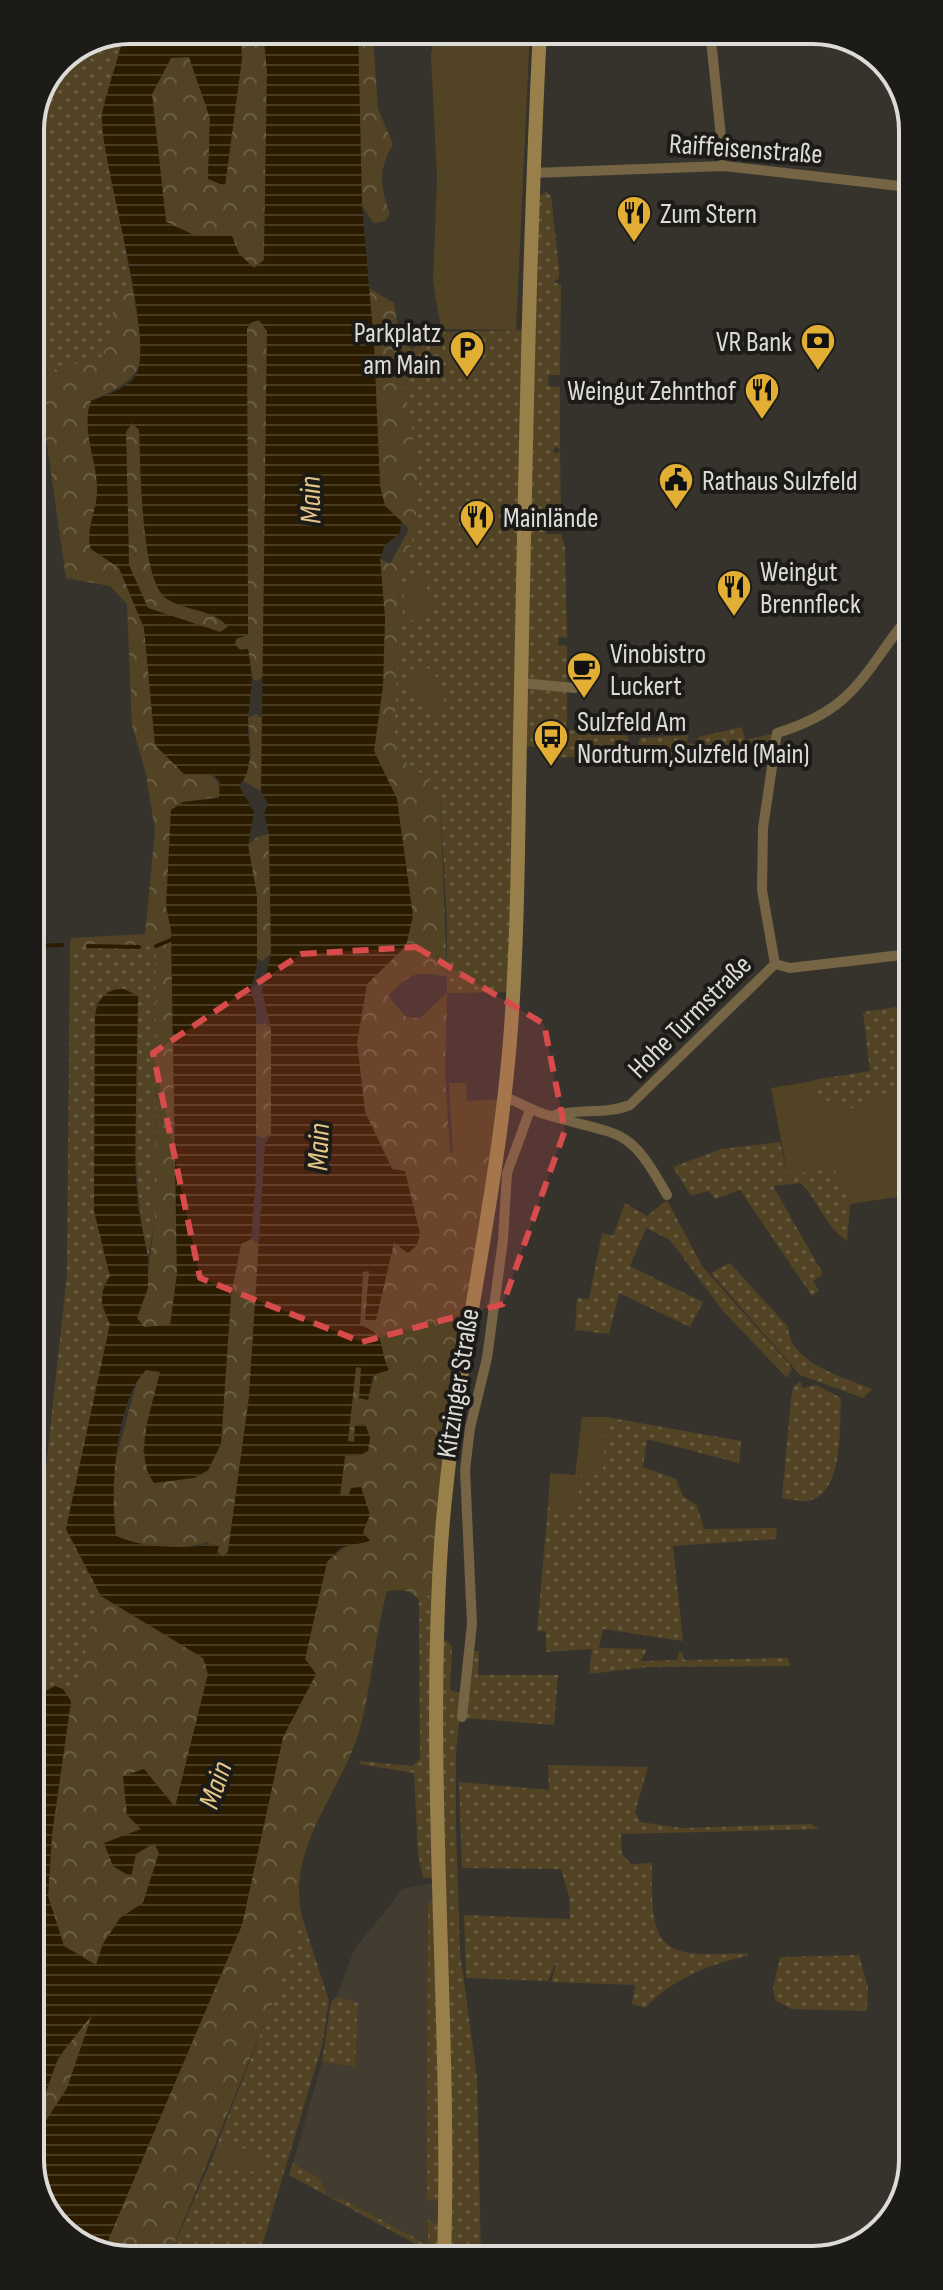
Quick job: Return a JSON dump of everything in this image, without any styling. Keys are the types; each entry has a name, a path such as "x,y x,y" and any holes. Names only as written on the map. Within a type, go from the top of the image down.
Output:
{"main road":[{"path":"444,2246 437,1767 440,1559 455,1409 505,1097 516,932 532,173 539,44"}],"street":[{"path":"711,44 724,166"},
{"name":"Raiffeisenstraße","path":"532,173 724,166 899,186"},
{"name":"Hohe Turmstraße","path":"505,1097 530,1110 551,1116 570,1110 616,1110 638,1099 775,964 762,890 763,828 777,733 831,711 858,688 899,630"},
{"path":"521,683 575,688"},
{"path":"775,964 790,968 899,955"},
{"name":"Kitzinger Straße","path":"462,1717 472,1624 465,1470 468,1442 489,1343 503,1240 507,1173 530,1110"},
{"path":"551,1116 614,1132 631,1141 645,1157 667,1195"}],"highlighted area":[{"path":"416,947 544,1024 565,1130 503,1304 362,1342 200,1278 153,1053 301,954"}],"shaded area":[{"path":"436,1882 427,2200 440,2200 441,2225 429,2220 428,2244 344,2200 327,2196 301,2167 293,2163 322,2062 355,2067 358,2004 337,1997 354,1950 403,1889"}],"green space":[{"path":"241,44 264,44 267,71 264,260 254,268 239,254 232,236 196,236 166,222 152,94 171,58 189,57 210,118 208,179 242,59"},
{"path":"358,44 373,44 378,109 393,144 382,178 390,214 385,221 374,223 362,206"},
{"path":"433,44 529,44 516,330 441,329 433,282 437,179"},
{"path":"121,45 101,117 133,290 113,302 113,328 102,357 44,372 44,124 53,92 69,69 97,51"},
{"path":"547,192 551,196 559,269 559,278 554,282 561,285 560,375 549,375 548,386 560,387 560,450 556,446 553,450 555,454 560,451 561,518 546,519 546,534 561,534 565,548 567,638 559,637 558,645 567,646 567,728 562,734 568,735 570,730 628,736 627,744 638,746 640,738 688,735 687,743 696,744 698,737 742,727 745,740 777,733 773,745 670,761 555,758 544,747 520,746 513,992 447,993 447,920 440,798 427,778 401,759 394,739 400,586 415,527 419,476 404,381 406,364 414,348 430,332 531,330 534,198"},
{"path":"369,288 394,303 399,335 413,351 404,381 419,476 415,527 400,586 394,739 401,759 427,778 440,798 447,977 414,975 388,996 406,1017 420,1018 447,993 445,1075 450,1153 493,1155 435,1592 419,1600 409,1592 387,1591 361,1725 353,1749 309,1842 302,1866 299,1891 302,1917 271,2007 173,2246 124,2246 107,2242 242,1925 283,1737 316,1674 305,1659 327,1562 363,1532 348,1496 340,1496 345,1456 368,1451 370,1437 365,1424 355,1425 354,1443 348,1441 356,1366 361,1367 368,1400 381,1347 378,1338 360,1325 363,1272 369,1271 366,1319 375,1320 393,1170 365,1112 357,1042 367,984 406,946 397,799 374,751 383,685 385,617 380,559 390,564 409,529 385,506 380,486"},
{"path":"133,290 141,359 128,381 91,401 88,424 97,494 89,542 91,549 119,568 144,628 156,745 208,771 219,787 219,797 183,802 171,810 167,906 171,930 177,1274 171,1325 144,1327 137,1318 155,1221 156,947 70,946 71,938 145,934 155,831 146,774 132,725 127,604 110,586 66,578 44,423 44,372 102,357 113,328 113,302"},
{"path":"255,320 265,324 267,331 264,675 257,681 253,679 248,649 236,649 235,644 237,639 248,635 247,328"},
{"path":"132,422 139,429 147,547 158,588 167,599 222,621 228,627 220,632 147,608 129,565 126,432"},
{"path":"415,574 427,588 430,605 426,616 411,621 405,617 404,593 409,578"},
{"path":"423,666 436,677 442,688 443,705 434,711 418,705 407,685 411,670"},
{"path":"256,714 264,719 261,791 243,781 251,757 248,718"},
{"path":"269,834 271,954 262,961 255,957 257,896 248,845 257,837"},
{"path":"70,946 156,946 155,1221 148,1257 136,1160 138,996 115,989 97,1003 95,1016 94,1211 110,1276 103,1289 102,1300 110,1324 66,1529 101,1596 70,1709 71,1701 44,1743 44,1485 67,1275"},
{"path":"899,1007 899,1097 870,1097 857,1110 828,1101 819,1102 813,1080 870,1071 863,1012"},
{"path":"265,1023 271,1028 271,1135 262,1138 256,1135 254,1025"},
{"path":"813,1081 819,1102 828,1101 856,1110 870,1097 898,1095 899,1197 850,1204 833,1165 788,1176 771,1088"},
{"path":"449,1083 466,1083 467,1101 502,1099 493,1155 453,1154"},
{"path":"780,1142 788,1176 833,1165 850,1204 847,1241 833,1229 801,1183 773,1186 823,1274 813,1281 819,1291 812,1296 740,1190 715,1199 708,1191 691,1196 673,1167 721,1149"},
{"path":"667,1200 702,1266 789,1364 792,1369 787,1378 723,1311 670,1240 646,1228 630,1266 703,1302 690,1327 619,1293 609,1334 575,1330 577,1298 589,1299 602,1233 613,1236 625,1203 647,1216"},
{"path":"251,1239 260,1245 249,1397 228,1552 223,1557 208,1542 185,1547 162,1547 116,1536 111,1477 138,1378 145,1370 160,1371 143,1452 194,1478 208,1471 221,1444 231,1296 241,1244"},
{"path":"730,1263 788,1327 791,1340 808,1360 872,1389 863,1398 800,1375 711,1273"},
{"path":"800,1381 803,1388 816,1385 841,1398 838,1457 834,1472 820,1495 808,1501 782,1498 793,1387"},
{"path":"582,1417 606,1417 602,1475 581,1474 576,1513 548,1507 550,1473 575,1475"},
{"path":"606,1417 741,1441 739,1463 647,1439 643,1467 676,1479 683,1496 697,1506 704,1529 777,1528 776,1539 673,1546 683,1641 603,1629 599,1648 647,1649 641,1661 677,1660 679,1652 683,1653 684,1660 788,1658 790,1666 648,1667 589,1674 592,1649 546,1652 546,1631 537,1631 548,1507 575,1513 581,1473 602,1475"},
{"path":"435,1592 434,1878 423,1878 418,1854 414,1773 359,1764 360,1761 412,1766 420,1759 419,1600"},
{"path":"101,1596 204,1658 208,1674 175,1808 144,1769 142,1829 136,1854 154,1843 159,1852 143,1903 120,1918 103,1944 96,1965 64,1946 48,1897 52,1834 70,1709"},
{"path":"446,1640 452,1647 450,1690 462,1693 456,1752 460,1952 477,2078 481,2246 446,2246 441,1643"},
{"path":"471,1651 479,1651 478,1675 558,1675 554,1725 463,1718"},
{"path":"548,1765 648,1767 635,1812 640,1822 682,1828 811,1824 819,1829 621,1834 622,1854 631,1864 652,1863 654,1915 658,1932 666,1943 678,1950 696,1954 748,1953 748,1956 692,1974 667,1989 645,2008 632,2004 635,1985 551,1982 558,1957 548,1981 466,1978 464,1915 570,1919 569,1896 561,1869 462,1868 459,1782 549,1790"},
{"path":"434,1899 440,2200 427,2201 428,1904"},
{"path":"302,1917 329,2001 322,2046 262,2246 174,2246 211,2161 259,2172 264,2154 218,2142 271,2007"},
{"path":"859,1955 868,1988 867,2011 791,2009 775,2000 773,1988 780,1957"},
{"path":"337,1997 358,2003 355,2067 322,2062 331,2002"},
{"path":"93,2013 67,2089 44,2124 46,2088 62,2054"},
{"path":"218,2142 265,2154 258,2173 211,2161"},
{"path":"293,2163 320,2179 327,2196 289,2175"},
{"path":"328,2196 344,2200 425,2243 428,2243 428,2220 441,2225 441,2246 419,2246"}],"water":[{"name":"Main","path":"241,44 242,59 225,186 208,179 210,118 189,57 171,58 152,94 166,222 196,236 232,236 239,254 254,268 264,260 267,71 264,44 358,44 362,206 374,343 380,486 385,506 402,522 399,534 385,545 380,559 385,617 383,685 374,751 397,799 413,916 406,946 367,984 357,1042 365,1112 392,1169 405,1171 420,1234 417,1245 408,1253 394,1243 376,1320 365,1320 369,1271 363,1272 360,1325 379,1338 389,1370 373,1375 368,1400 359,1398 361,1368 356,1367 348,1441 354,1442 355,1425 365,1424 370,1437 368,1451 345,1456 340,1495 348,1496 351,1488 361,1487 370,1515 363,1532 370,1541 340,1548 327,1562 305,1659 316,1674 283,1737 242,1925 107,2242 87,2235 69,2221 53,2198 45,2172 44,2124 67,2088 92,2015 58,2058 44,2098 44,1692 55,1686 63,1689 71,1701 52,1834 48,1896 64,1946 96,1965 103,1944 120,1918 143,1903 159,1853 154,1843 136,1854 131,1877 113,1866 104,1843 141,1829 127,1815 123,1776 144,1769 175,1807 208,1674 203,1658 101,1596 66,1529 110,1324 102,1300 110,1276 94,1211 95,1016 100,1000 107,993 124,989 138,996 135,1163 138,1209 148,1257 148,1288 137,1318 144,1327 170,1325 177,1274 171,930 166,906 171,810 183,802 219,798 220,782 214,775 185,775 155,745 144,628 119,568 91,549 89,542 97,494 88,424 91,401 130,382 140,361 135,296 104,143 102,120 121,45","holes":["259,320 267,331 261,791 268,804 264,813 269,834 271,954 262,991 271,1028 271,1135 265,1144 249,1397 228,1552 223,1557 217,1553 219,1546 214,1545 160,1546 116,1536 114,1497 121,1425 127,1403 146,1370 160,1372 144,1444 148,1471 154,1483 194,1478 208,1470 221,1443 231,1296 241,1244 251,1239 256,1177 256,1009 251,990 257,964 257,896 248,845 254,812 239,786 248,770 250,753 251,677 248,649 240,650 235,644 237,638 248,635 247,328 250,323","132,423 139,430 147,547 158,588 167,599 222,621 228,627 220,632 148,608 129,565 126,432"]}],"waterway":[{"path":"156,946 171,940"},
{"path":"44,946 62,945"},
{"path":"88,946 139,947"}],"place":[{"name":"Zum Stern","path":"634,244"},
{"name":"VR Bank","path":"818,372"},
{"name":"Parkplatz am Main","path":"467,379"},
{"name":"Weingut Zehnthof","path":"762,421"},
{"name":"Rathaus Sulzfeld","path":"676,511"},
{"name":"Mainlände","path":"477,548"},
{"name":"Weingut Brennfleck","path":"734,618"},
{"name":"Vinobistro Luckert","path":"584,700"},
{"name":"Sulzfeld Am Nordturm,Sulzfeld (Main)","path":"551,768"}]}
